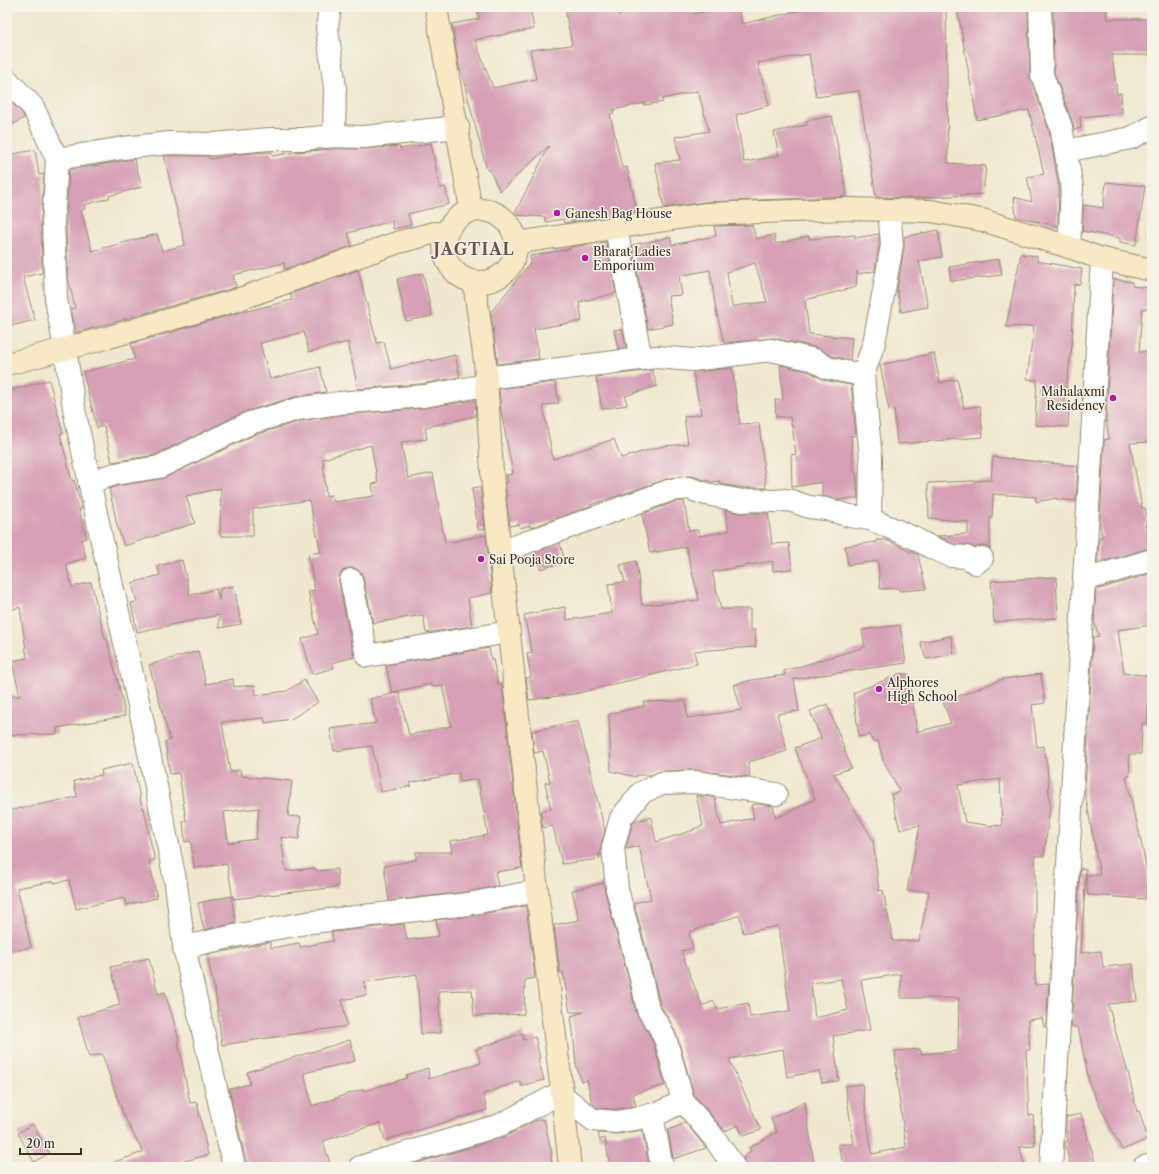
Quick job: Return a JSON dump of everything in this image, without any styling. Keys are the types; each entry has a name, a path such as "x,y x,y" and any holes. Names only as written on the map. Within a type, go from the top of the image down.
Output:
{"main road":[{"path":"436,7 458,127 471,210"},
{"path":"484,209 495,213 506,220 513,230 516,242 516,254 512,264 505,273 496,280 485,283 474,282 462,278 452,270 446,260 443,247 445,234 451,224 460,215 471,210 484,209"},
{"path":"516,242 705,214 846,209 931,211 982,220 1069,247 1102,259 1152,270"},
{"path":"7,364 234,301 396,243 433,234 445,234"},
{"path":"474,282 485,361 493,487 500,552 537,891 570,1167"}],"street":[{"path":"330,7 327,28 335,88 334,136"},
{"path":"1040,7 1042,75 1061,127 1072,187 1069,247"},
{"path":"7,80 33,107 57,159 53,222 55,291 74,414 145,731 176,884 184,947 234,1167"},
{"path":"57,159 123,148 169,143 214,144 269,139 303,139 334,136 364,137 458,127"},
{"path":"1066,151 1130,138 1152,127"},
{"path":"870,519 871,459 863,375 874,343 892,245 889,210"},
{"path":"616,228 641,359"},
{"path":"1051,1167 1102,259"},
{"path":"89,482 115,474 159,467 250,423 298,409 339,403 424,396 486,382 641,359 656,357 693,360 771,350 815,360 827,368 845,370 863,375"},
{"path":"500,552 671,490 688,488 706,494 742,501 792,501 809,507 826,509 850,516 870,519 951,556 966,557 976,563 982,558"},
{"path":"1084,580 1152,560"},
{"path":"351,580 367,656 509,632"},
{"path":"734,1167 715,1139 683,1101 666,1041 659,1026 648,1010 617,889 613,847 621,818 641,793 662,783 695,782 776,794"},
{"path":"184,947 244,934 312,922 468,904 537,891"},
{"path":"360,1167 500,1124 562,1094 593,1120 616,1122 662,1112 683,1101"},
{"path":"652,1115 662,1167"},
{"path":"1144,1167 1152,1165"}],"building":[{"path":"477,7 530,7 534,29 475,40 493,88 536,79 530,50 572,45 565,9 577,7 618,7 619,15 658,7 693,7 694,14 724,7 738,7 742,24 813,7 946,7 948,163 986,166 983,194 916,198 876,197 859,91 816,97 809,54 758,63 769,105 736,115 744,162 779,156 774,132 807,125 806,121 832,116 847,195 840,197 704,202 664,208 655,163 680,160 675,137 709,131 698,91 662,99 663,102 644,105 644,103 613,110 614,113 610,114 622,168 627,167 637,211 564,223 563,219 546,222 545,217 514,215 549,146 500,191 489,169 487,170 459,67 452,24 479,19"},
{"path":"957,7 1028,7 1030,76 1049,130 1059,188 1058,226 1016,217 1014,197 1032,202 1027,177 1044,174 1029,110 977,120"},
{"path":"1053,7 1106,7 1107,19 1152,19 1152,55 1112,55 1117,94 1121,93 1122,113 1080,117 1081,128 1074,130 1073,123 1054,73"},
{"path":"7,98 23,114 24,118 7,128"},
{"path":"431,143 440,188 445,187 449,204 408,214 411,225 393,229 392,221 348,233 352,246 285,269 284,263 233,275 236,287 76,333 71,309 75,308 68,278 66,222 69,170 134,159 142,187 84,205 85,209 81,210 92,251 157,234 162,251 185,245 164,156 208,156 209,159 239,154 272,152 273,156 295,152 334,149 365,149 399,146 400,149"},
{"path":"35,150 39,175 44,174 41,221 42,273 23,277 35,320 7,327 7,155"},
{"path":"1106,182 1145,186 1136,245 1120,242 1120,238 1082,231 1084,205 1103,208"},
{"path":"752,225 756,239 774,235 776,244 809,236 809,239 855,235 855,238 879,234 875,271 858,274 857,271 856,287 805,300 809,334 852,338 850,360 832,356 818,348 774,338 724,343 716,310 710,270 679,276 682,295 668,296 673,324 648,329 632,245 670,237 672,245 716,236 714,226","holes":["755,263 767,302 732,307 727,272"]},
{"path":"938,230 942,257 919,261 928,307 901,312 897,289 904,247 904,237"},
{"path":"606,242 616,293 579,302 582,321 534,329 539,359 498,364 491,312 531,262 530,256 570,249 570,247"},
{"path":"1021,254 1037,256 1037,261 1082,269 1080,284 1074,285 1072,347 1064,402 1069,403 1068,427 1035,425 1037,380 1027,379 1034,326 1006,327"},
{"path":"999,259 1002,275 951,281 949,267"},
{"path":"358,270 377,343 384,342 391,369 431,359 431,361 455,355 460,377 422,384 358,389 348,342 309,352 304,332 260,343 270,379 320,367 326,392 295,397 246,411 155,455 112,462 104,426 97,428 83,372 135,359 131,344 243,311 292,300 290,294"},
{"path":"423,273 432,316 406,321 397,279"},
{"path":"1113,279 1132,282 1132,286 1152,288 1152,309 1142,309 1139,352 1152,351 1152,442 1130,443 1142,508 1145,508 1148,524 1145,524 1150,548 1098,563 1099,537 1102,537 1100,524 1104,440 1109,439 1106,419"},
{"path":"622,329 626,348 618,349 614,330"},
{"path":"934,353 940,383 957,379 964,408 980,406 983,437 897,444 894,409 889,410 880,365"},
{"path":"780,365 810,372 824,380 851,385 856,435 851,436 858,498 838,500 822,496 822,482 792,487 791,455 796,454 792,425 790,417 776,417 775,400 783,400"},
{"path":"732,368 740,424 759,423 766,488 743,488 720,484 720,481 712,482 692,476 670,478 590,505 530,528 530,525 520,528 519,524 510,526 505,483 508,482 506,475 513,474 501,411 499,389 555,382 559,403 543,406 553,459 614,439 621,458 663,446 688,444 684,417 701,414 693,372"},
{"path":"652,370 657,386 625,396 627,405 602,409 596,377"},
{"path":"49,380 63,433 60,434 72,481 74,480 82,509 79,510 87,538 81,540 86,558 66,564 72,587 91,582 122,698 125,716 57,728 57,734 7,735 7,696 20,696 12,661 27,658 20,607 7,611 7,391"},
{"path":"475,400 476,416 425,427 427,439 401,442 408,478 433,473 445,543 486,535 492,593 468,598 472,626 426,633 423,615 373,623 361,572 355,568 348,568 342,571 339,576 339,582 354,657 332,663 334,668 312,674 302,639 318,634 308,591 315,590 308,554 321,552 309,500 253,509 253,536 220,536 221,488 186,496 195,523 124,546 115,519 109,489 164,478 254,435 301,421 340,415 425,408","holes":["371,445 378,483 372,484 374,496 334,502 332,495 326,496 323,459"]},
{"path":"993,457 1078,466 1076,501 1056,498 1036,502 1036,497 993,494 992,518 990,518 990,549 986,546 975,548 967,545 954,544 937,536 968,534 968,522 929,518 928,483 991,480"},
{"path":"480,487 485,529 478,530 472,488"},
{"path":"684,501 689,531 698,530 699,536 729,531 725,510 740,513 768,513 772,544 789,543 792,569 773,571 772,561 712,572 721,609 750,609 750,630 755,630 756,647 694,651 697,664 574,694 529,700 526,678 531,677 527,654 532,653 524,615 565,607 567,620 612,613 608,584 625,582 620,565 636,561 642,605 699,600 686,547 650,553 642,514 674,502"},
{"path":"876,540 886,540 918,555 926,589 899,591 899,588 880,589 878,561 848,565 845,546 877,542"},
{"path":"560,543 565,562 540,569 536,552"},
{"path":"182,560 190,595 216,589 219,600 220,589 234,586 241,624 219,628 219,615 137,632 131,603 137,602 132,583 160,575 158,566"},
{"path":"1152,573 1152,625 1118,630 1124,673 1151,676 1147,724 1142,724 1141,754 1129,754 1130,776 1126,776 1148,875 1146,899 1088,895 1086,875 1100,875 1085,793 1093,637 1099,636 1094,622 1096,590"},
{"path":"1056,577 1058,618 994,622 991,581"},
{"path":"900,625 906,663 794,679 799,711 777,714 787,751 748,762 750,777 695,770 662,771 651,775 636,775 636,777 611,771 609,714 644,706 644,702 686,701 687,718 741,710 734,685 752,680 785,675 784,671 865,647 862,630"},
{"path":"951,636 954,654 926,659 920,642"},
{"path":"489,648 491,660 493,659 498,684 502,683 522,868 495,872 498,886 466,892 389,901 384,866 416,860 416,852 452,852 450,841 488,835 478,779 460,782 459,773 410,783 411,786 381,792 372,746 334,751 330,729 376,723 370,699 399,692 409,735 451,726 442,685 432,687 432,684 392,692 386,665"},
{"path":"198,651 206,684 233,679 234,687 255,685 256,695 287,691 304,680 318,702 291,719 265,723 264,718 222,722 230,772 240,770 241,776 292,781 288,816 301,817 299,839 281,837 286,871 315,868 316,871 337,869 338,887 233,899 227,864 194,868 191,841 185,842 183,821 186,821 179,773 170,774 165,741 170,740 149,665","holes":["259,808 256,839 228,843 224,812"]},
{"path":"900,674 908,674 917,732 951,723 943,702 1003,679 1041,674 1045,703 1032,705 1037,747 1044,746 1050,806 1044,856 1035,856 1035,933 1033,953 1035,953 1035,985 1049,984 1046,1027 1044,1027 1042,1018 1028,1020 1030,1050 1026,1050 1029,1116 1033,1115 1035,1146 1019,1147 1025,1167 844,1167 838,1144 854,1144 845,1086 862,1084 872,1154 906,1147 898,1089 895,1051 920,1049 921,1054 958,1051 959,998 901,998 901,974 861,980 870,1030 833,1036 839,1081 822,1083 819,1071 787,1077 783,1049 729,1059 761,1130 743,1136 738,1125 725,1131 694,1095 677,1036 660,1005 634,903 651,899 639,846 626,849 633,822 651,817 656,842 703,826 696,795 715,798 721,825 754,818 751,805 758,804 773,806 776,818 815,799 795,748 821,738 810,711 827,704 851,768 834,774 873,840 879,891 883,890 893,941 919,941 929,891 907,891 920,825 900,830 891,794 900,792 883,760 878,741 873,742 870,735 859,737 853,693","holes":["1000,779 1002,826 965,822 958,785","740,915 743,933 778,926 790,1011 750,1017 748,1003 717,1009 714,1001 702,1006 681,951 693,948 689,932","841,979 848,1010 815,1018 811,983"]},
{"path":"578,721 605,831 601,844 601,854 599,854 600,859 562,864 553,826 543,828 541,811 551,809 545,783 550,782 543,751 534,753 532,731"},
{"path":"133,763 155,860 149,861 157,898 126,905 124,898 76,909 69,880 54,883 54,881 17,888 31,947 7,953 7,811 77,797 74,781 102,775 101,770"},
{"path":"1080,869 1086,869 1081,953 1101,951 1103,967 1133,964 1137,1001 1108,1004 1129,1076 1137,1112 1139,1111 1148,1139 1122,1150 1090,1086 1078,1027 1071,1027"},
{"path":"604,883 636,1013 654,1045 665,1085 633,1094 636,1106 616,1109 598,1108 592,1103 587,1080 582,1082 576,1065 571,1016 584,1012 570,1012 563,972 560,973 554,925 579,920 572,890"},
{"path":"231,896 236,923 204,930 198,903"},
{"path":"526,906 535,978 525,980 524,1014 474,1016 472,990 438,991 441,1033 421,1034 417,974 364,982 367,995 342,1000 347,1026 222,1045 216,997 207,955 270,942 271,948 299,943 300,947 333,941 332,932 404,924 407,940 439,936 436,920 470,916"},
{"path":"149,958 158,994 165,992 179,1040 190,1103 197,1102 208,1155 180,1162 182,1167 107,1167 106,1165 143,1152 124,1116 102,1054 89,1057 78,1017 120,1005 111,967"},
{"path":"523,1033 523,1040 535,1037 540,1058 538,1059 544,1080 521,1086 520,1081 483,1094 487,1110 385,1140 380,1123 323,1141 331,1167 248,1167 229,1089 250,1084 247,1072 350,1040 355,1061 304,1073 312,1106 363,1089 364,1091 407,1078 406,1075 428,1068 429,1079 481,1063 476,1049"},
{"path":"805,1102 814,1165 800,1167 746,1167 743,1158 751,1151 749,1148 777,1132 771,1119"},
{"path":"1081,1114 1095,1162 1078,1167 1071,1167 1065,1144 1065,1142 1068,1141 1066,1117"},
{"path":"544,1119 552,1155 552,1167 456,1167 455,1162 434,1167 404,1167 504,1137 534,1121"},
{"path":"685,1122 706,1148 673,1159 668,1130"},
{"path":"33,1124 49,1153 34,1162 18,1133"},
{"path":"642,1130 649,1166 610,1167 605,1138 600,1140 598,1133 618,1134"}],"place":[{"name":"Ganesh Bag House","path":"557,213"},
{"name":"Bharat Ladies Emporium","path":"585,258"},
{"name":"Mahalaxmi Residency","path":"1113,398"},
{"name":"Sai Pooja Store","path":"481,559"},
{"name":"Alphores High School","path":"879,689"}],"district":[{"name":"JAGTIAL","path":"474,249"}]}
